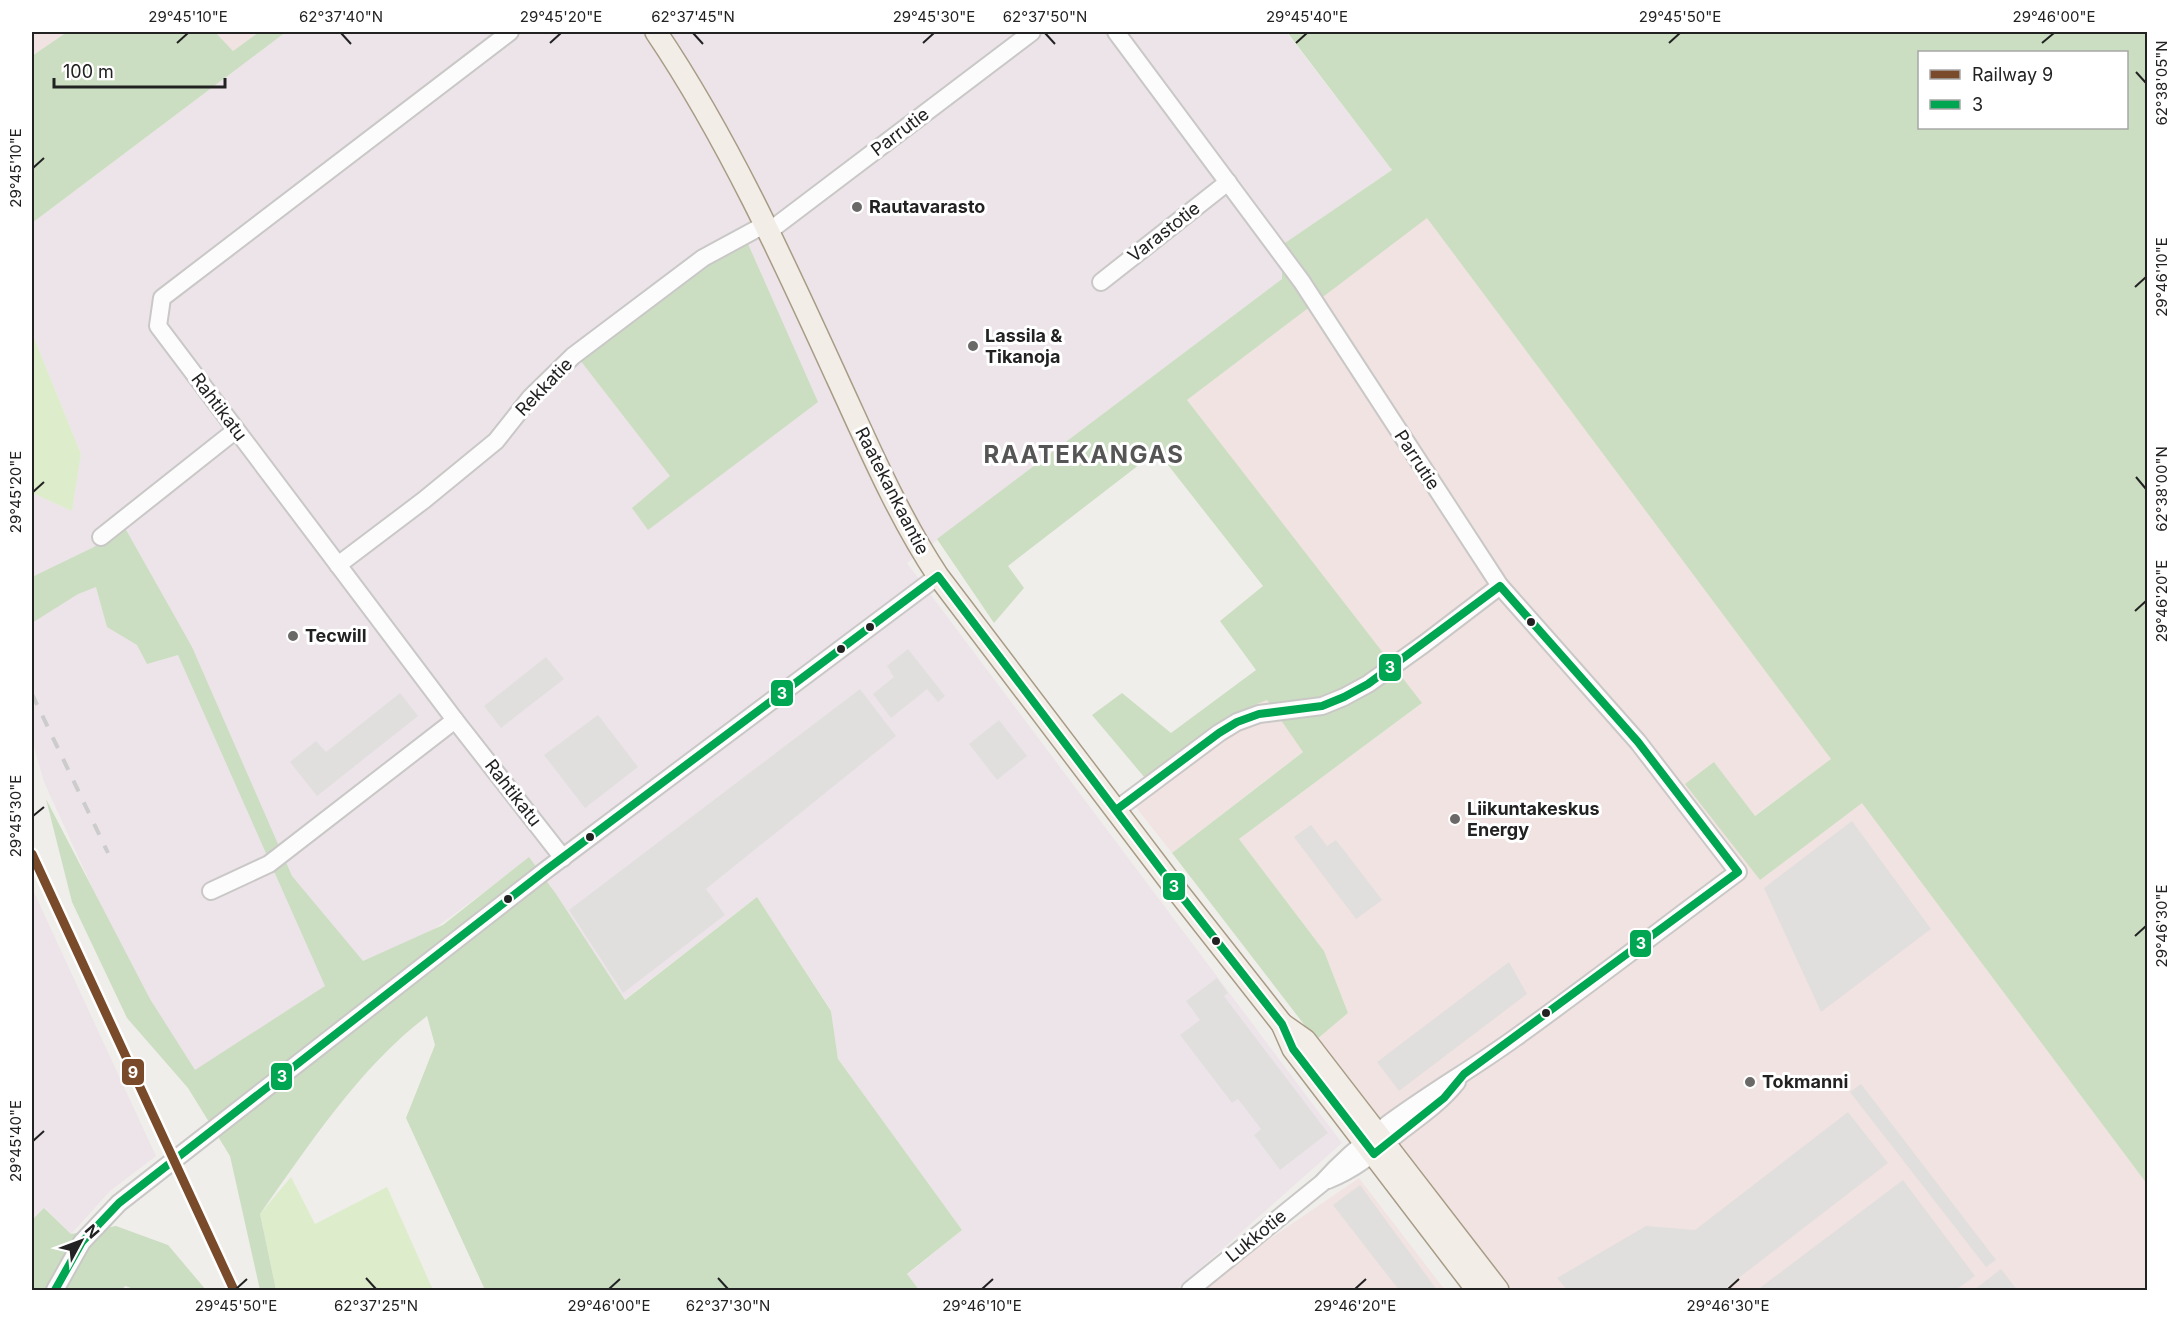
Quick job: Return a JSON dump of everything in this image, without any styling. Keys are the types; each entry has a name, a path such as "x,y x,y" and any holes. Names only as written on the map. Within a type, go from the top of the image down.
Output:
{"main road":[{"name":"Raatekankaantie","path":"656,32 718,134 766,229 913,538 938,576 1282,1024 1305,1040 1477,1290"},
{"name":"Raatekankaantie","path":"1375,1143 1498,1290"}],"street":[{"name":"Rahtikatu","path":"510,32 162,298 158,326 455,720 563,858"},
{"name":"Parrutie","path":"766,229 1032,32"},
{"name":"Parrutie","path":"1116,32 1302,282 1500,586 1638,742 1738,872"},
{"name":"Varastotie","path":"1101,282 1228,182"},
{"name":"Rekkatie","path":"338,565 424,500 496,441 530,398 573,356 704,258 766,229"},
{"path":"100,537 236,430"},
{"path":"55,1290 82,1242 119,1203 563,858 938,576"},
{"path":"1116,810 1237,722 1259,714 1322,706 1344,698 1368,684 1500,586"},
{"path":"211,891 270,864 455,720"},
{"name":"Lukkotie","path":"1190,1290 1322,1183 1347,1172 1375,1143 1444,1098 1464,1074 1738,872"}],"shaded area":[{"path":"32,32 67,32 32,56"},
{"path":"215,32 259,32 233,51"},
{"path":"286,32 1286,32 1392,170 1282,245 1282,279 907,563 1342,1143 1176,1290 919,1290 907,1275 962,1230 838,1059 831,1010 757,897 624,1000 530,858 209,1096 144,1001 44,782 32,740 32,493 72,511 81,454 32,333 32,223"},
{"path":"1427,217 1832,759 1754,816 1714,762 1760,880 1862,802 2147,1184 2147,1290 1512,1290 1316,1040 1348,1013 1324,951 1239,839 1421,704 1187,400"},
{"path":"908,649 945,696 938,702 927,689 891,718 873,694 894,677 887,666"},
{"path":"546,657 564,679 501,728 484,706"},
{"path":"860,689 896,736 706,889 725,915 623,993 569,910"},
{"path":"400,693 418,716 317,796 290,762 316,741 326,752"},
{"path":"1267,700 1304,751 1172,853 1124,792 1228,716"},
{"path":"598,715 638,767 585,808 544,755"},
{"path":"999,720 1027,756 997,780 969,744"},
{"path":"1852,821 1931,929 1821,1012 1764,888"},
{"path":"1311,825 1327,846 1336,840 1382,900 1356,919 1294,837"},
{"path":"32,888 156,1156 110,1191 71,1234 45,1208 32,1220"},
{"path":"1509,962 1527,994 1399,1091 1377,1062"},
{"path":"1217,978 1228,993 1224,996 1328,1133 1280,1170 1254,1135 1261,1129 1238,1099 1232,1103 1180,1035 1200,1020 1186,1001"},
{"path":"1861,1084 1996,1260 1986,1267 1850,1092"},
{"path":"1848,1112 1888,1163 1723,1290 1567,1290 1557,1278 1646,1226 1695,1230"},
{"path":"1359,1178 1445,1290 1202,1290 1223,1271"},
{"path":"1903,1180 1975,1276 1956,1290 1757,1290"},
{"path":"1360,1185 1437,1290 1399,1290 1333,1205"},
{"path":"2001,1269 2017,1290 1974,1290"}],"green space":[{"path":"67,32 215,32 233,51 259,32 286,32 32,223 32,56"},
{"path":"1287,32 2147,32 2147,1184 1862,803 1760,880 1685,784 1714,762 1755,816 1831,759 1427,218 1187,400 1422,703 1239,839 1324,951 1348,1013 1316,1040 1172,853 1303,752 1267,700 1228,716 1145,778 1092,715 1122,693 1171,733 1256,670 1220,621 1263,586 1157,451 1008,566 1024,588 994,623 937,539 1282,279 1282,245 1392,170"},
{"path":"748,244 818,402 648,530 632,508 670,476 580,360 708,264"},
{"path":"32,333 81,454 72,511 32,493"},
{"path":"125,528 192,647 292,876 363,961 443,925 529,857 625,1000 757,897 831,1011 838,1059 962,1230 907,1274 919,1290 485,1290 406,1118 435,1045 427,1016 379,1059 357,1083 260,1214 276,1290 260,1290 230,1156 188,1088 127,1018 72,902 46,799 150,999 195,1070 325,986 178,655 147,664 137,645 107,627 96,587 78,594 32,623 32,577 92,548"},
{"path":"291,1177 315,1224 387,1187 433,1290 276,1290 260,1214"},
{"path":"44,1208 71,1234 116,1226 168,1245 206,1290 137,1290 125,1286 122,1290 32,1290 32,1220"}],"railway":[{"path":"32,694 108,853"}],"rail line":[{"name":"9","path":"32,854 234,1290"}],"transit line":[{"name":"3","path":"55,1290 82,1242 119,1203 546,870 938,576 1168,879 1282,1024 1293,1049 1374,1154 1444,1098 1464,1074 1738,872 1638,742 1500,586 1368,684 1322,706 1259,714 1237,722 1116,810"}],"place":[{"name":"Rautavarasto","path":"857,207"},
{"name":"Lassila & Tikanoja","path":"973,346"},
{"name":"Tecwill","path":"293,636"},
{"name":"Liikuntakeskus Energy","path":"1455,819"},
{"name":"Tokmanni","path":"1750,1082"}],"district":[{"name":"RAATEKANGAS","path":"1084,455"}]}
